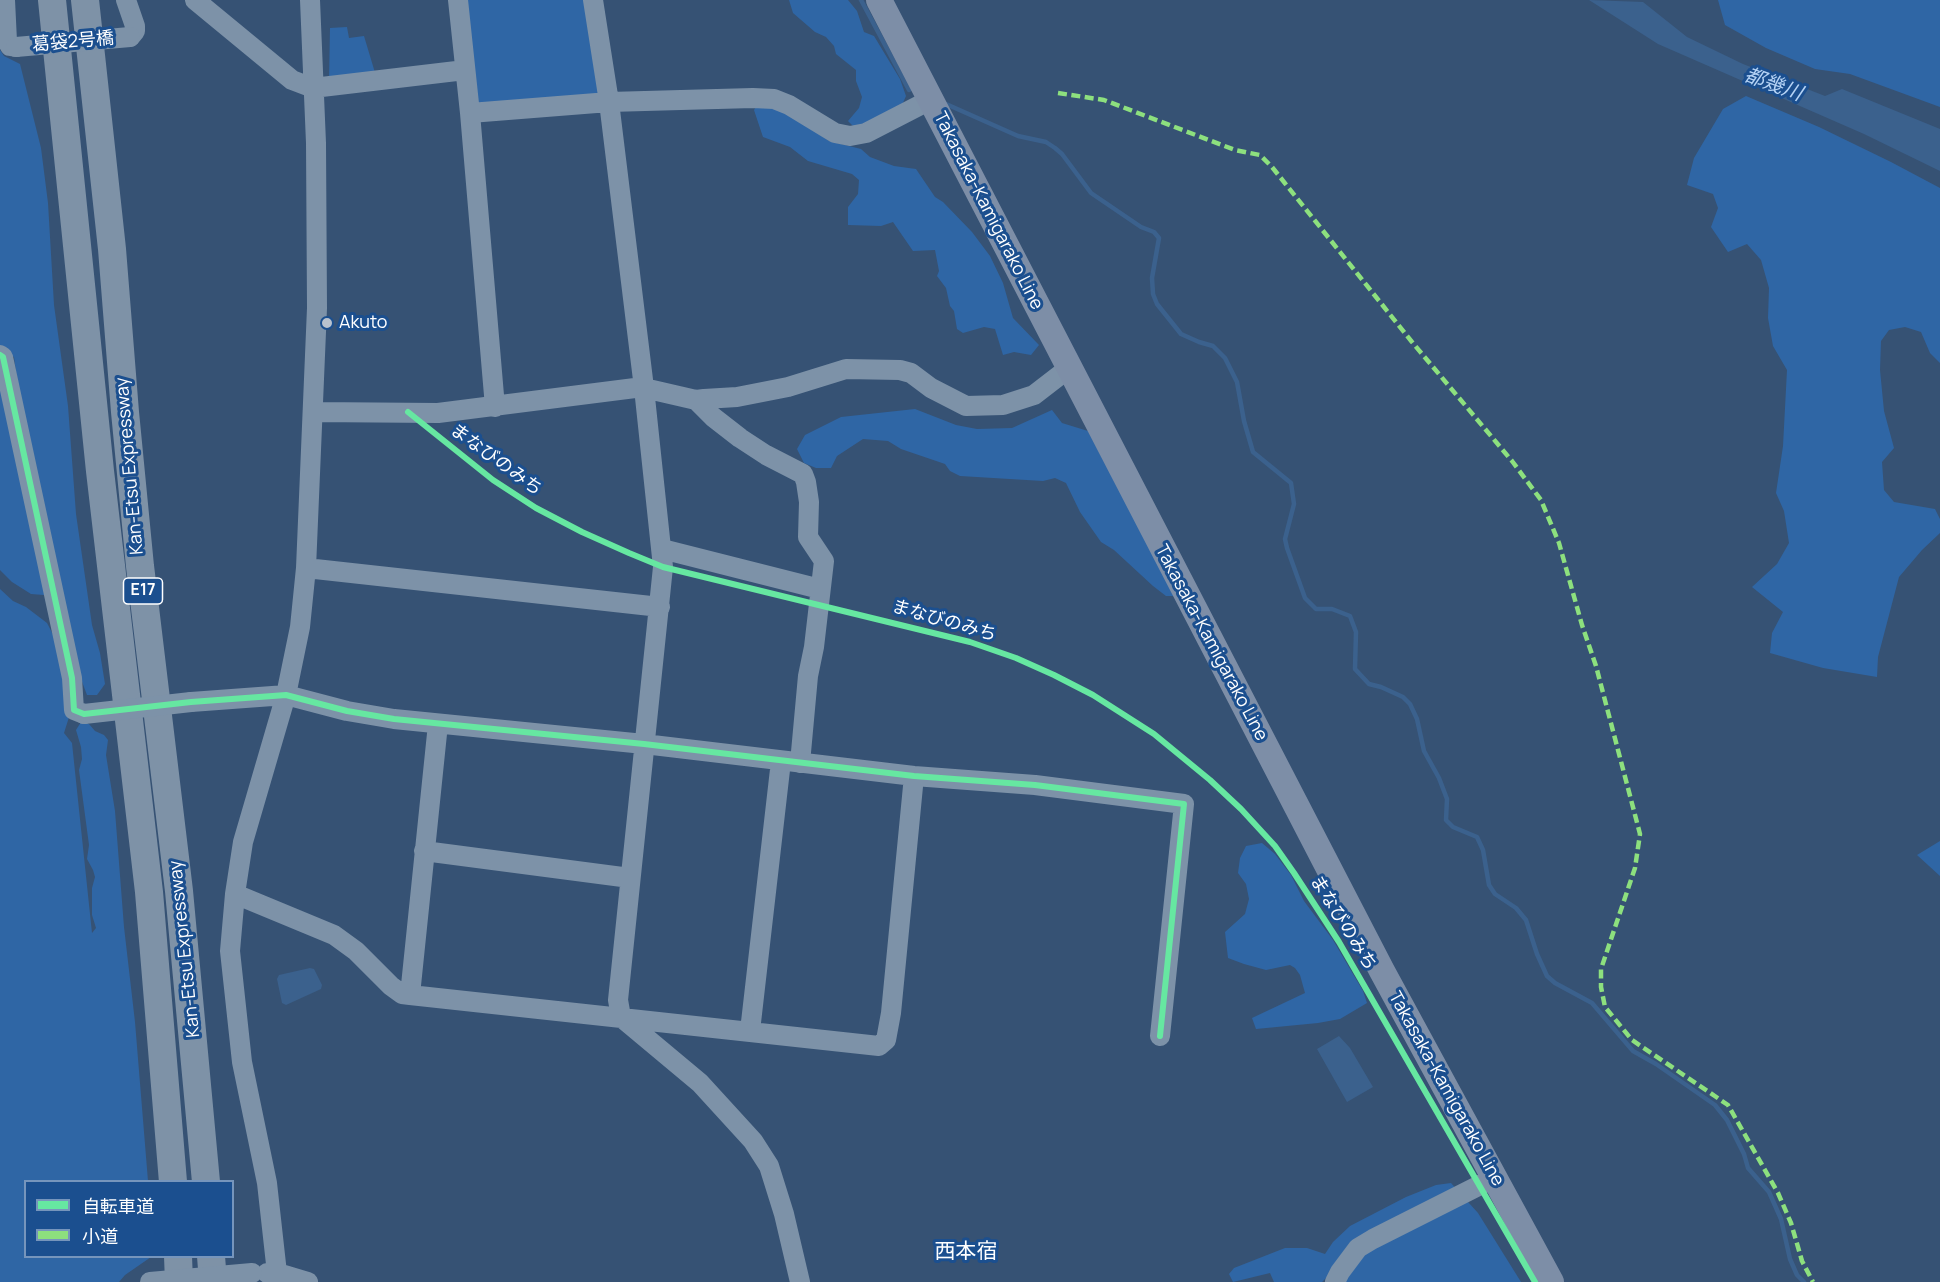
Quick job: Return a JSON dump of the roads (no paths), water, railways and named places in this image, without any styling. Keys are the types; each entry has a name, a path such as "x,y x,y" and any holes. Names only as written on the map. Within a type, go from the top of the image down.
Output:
{"highway":[{"name":"Kan-Etsu Expressway","path":"52,0 100,471 149,892 173,1180"},
{"name":"Kan-Etsu Expressway","path":"85,0 112,249 140,566 188,980 206,1180"},
{"path":"178,1258 179,1282"},
{"path":"211,1258 213,1282"}],"main road":[{"name":"Takasaka-Kamigarako Line","path":"879,0 1382,971 1551,1282"}],"street":[{"name":"葛袋2号橋","path":"4,0 8,41 10,46 16,48 130,37 135,31 135,26 126,0"},
{"path":"195,0 292,80 313,88 465,70"},
{"path":"278,1278 267,1183 242,1062 230,951 243,842 286,695 300,627 306,568 317,308 316,143 310,0"},
{"path":"458,0 495,407"},
{"path":"592,0 609,102 662,549 660,607 618,1000 621,1017 700,1083 753,1141 769,1166 784,1214 800,1282"},
{"path":"470,113 609,102 774,99 789,105 835,133 850,136 866,133 930,100"},
{"path":"0,355 3,357 68,656 74,710 84,714 191,702 286,695 347,711 438,724 644,744 914,776 1035,785 1184,804 1160,1036"},
{"path":"312,412 438,413 644,388 696,400 737,397 788,387 846,369 900,370 911,373 931,388 966,406 1003,405 1034,395 1069,368"},
{"path":"696,400 740,438 766,455 803,474 809,502 808,537 824,561 808,676 790,762 750,1031"},
{"path":"662,549 819,589"},
{"path":"306,568 660,607"},
{"path":"410,995 438,724"},
{"path":"235,894 334,935 356,951 402,994 879,1046 886,1040 891,1013 914,776"},
{"path":"424,851 630,878"},
{"path":"1335,1282 1358,1248 1494,1178"},
{"path":"149,1282 252,1273 308,1282"}],"water":[{"name":"都幾川","path":"1589,0 1643,2 1687,37 1743,64 1825,96 1842,89 1940,129 1940,171 1864,134 1658,44"},
{"path":"314,969 322,985 321,989 286,1005 282,1003 277,979 279,975"},
{"path":"1339,1036 1350,1048 1373,1087 1347,1102 1317,1049"}],"waterway":[{"path":"861,0 909,90"},
{"path":"946,104 1018,136 1046,142 1062,154 1091,193 1141,227 1154,232 1159,238 1152,278 1153,294 1157,304 1181,334 1213,346 1225,358 1237,382 1244,421 1253,452 1291,483 1294,504 1285,539 1305,598 1316,609 1332,609 1350,616 1356,632 1355,669 1369,684 1403,697 1410,704 1417,719 1424,751 1439,778 1447,799 1446,820 1453,827 1477,837 1483,850 1489,885 1495,894 1516,908 1526,920 1547,976 1555,983 1592,1003 1633,1051 1715,1105 1727,1120 1744,1154 1748,1168 1769,1192 1781,1219 1790,1259 1797,1275 1804,1282"}],"place":[{"name":"Akuto","path":"327,323"}],"district":[{"name":"西本宿","path":"966,1252"}]}
